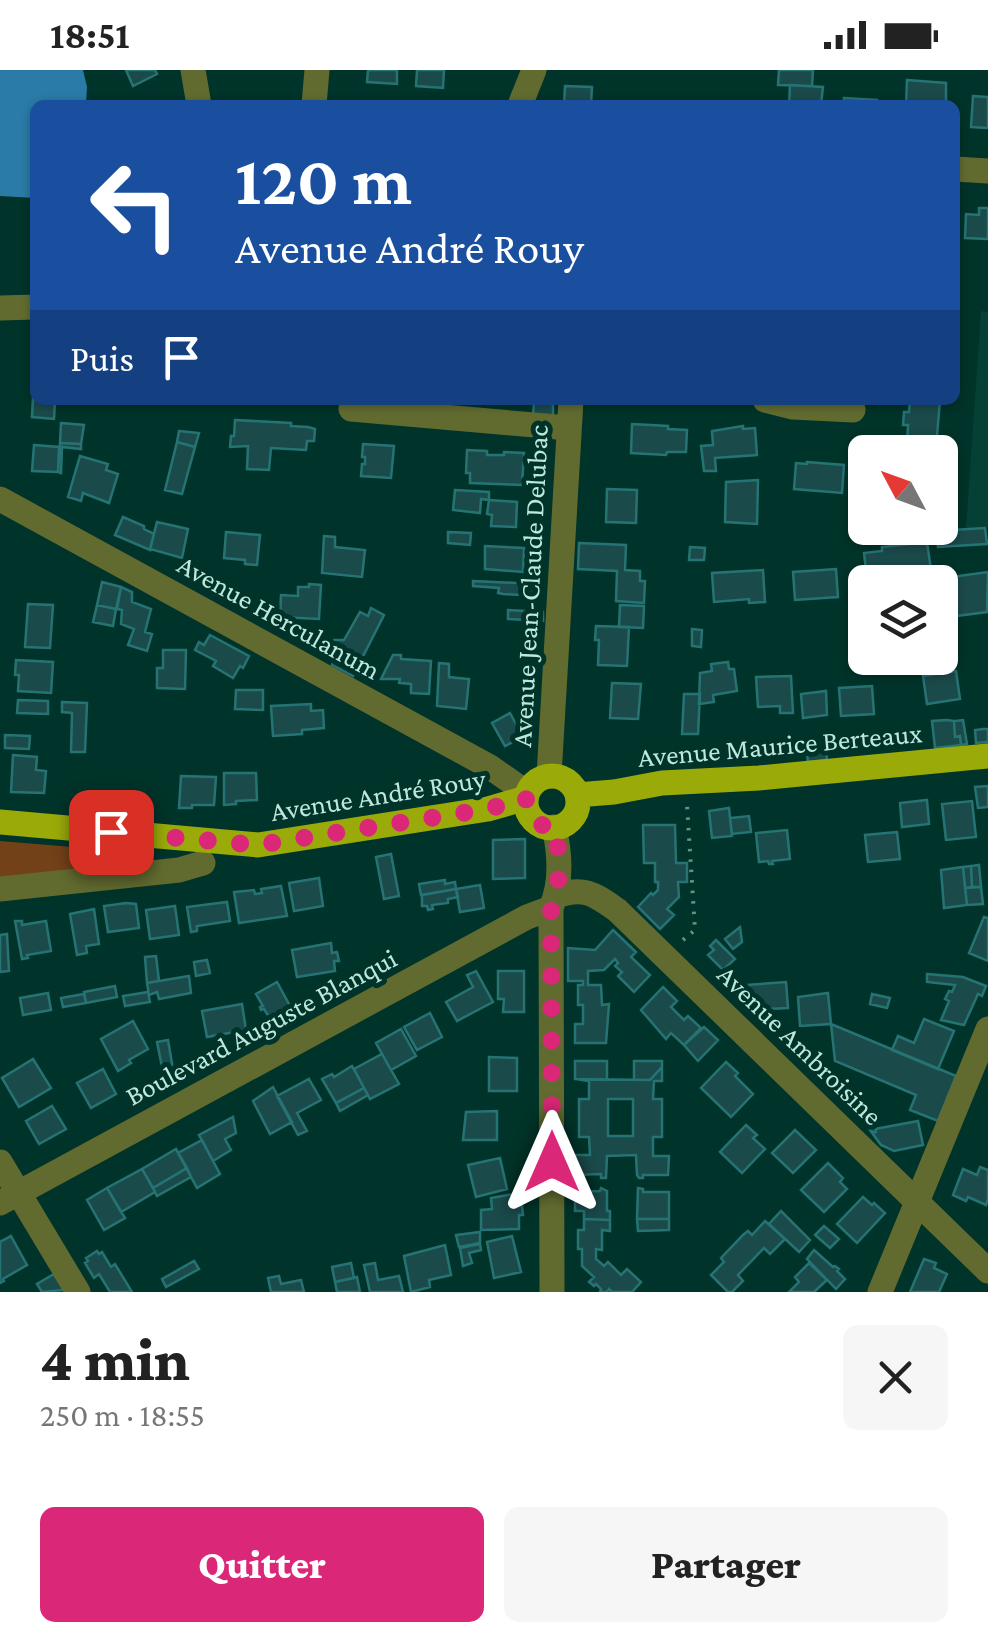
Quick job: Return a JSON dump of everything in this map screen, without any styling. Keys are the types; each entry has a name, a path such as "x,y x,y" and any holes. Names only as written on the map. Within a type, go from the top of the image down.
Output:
{"main road":[{"name":"Avenue Maurice Berteaux","path":"577,796 662,783 759,778 988,756"},
{"path":"549,776 564,778 577,796 573,816 561,826 546,827 533,820 526,806 536,781 549,776"},
{"name":"Avenue André Rouy","path":"0,822 248,847 488,809 527,796"}],"street":[{"path":"193,70 197,100"},
{"path":"314,100 316,70"},
{"path":"522,100 534,70"},
{"path":"960,169 988,171"},
{"path":"0,308 30,307"},
{"name":"Avenue Jean-Claude Delubac","path":"549,776 571,405"},
{"path":"786,405 854,410"},
{"path":"351,408 569,428"},
{"name":"Avenue Herculanum","path":"0,498 490,766 527,796"},
{"path":"552,1292 554,902 559,849 554,827"},
{"path":"0,889 179,870 202,864"},
{"name":"Avenue Ambroisine","path":"554,902 570,891 594,893 617,910 988,1271"},
{"name":"Boulevard Auguste Blanqui","path":"9,1198 554,902"},
{"path":"880,1292 988,1028"},
{"path":"0,1162 9,1198 78,1292"}],"path":[{"path":"664,956 695,930 685,782"}],"shaded area":[{"path":"0,70 83,70 86,100 30,100 30,198 0,196"},
{"path":"981,311 988,312 988,527 966,529"},
{"path":"0,841 145,853 149,858 143,863 0,881"}],"building":[{"path":"126,70 155,70 157,74 133,86"},
{"path":"368,70 397,70 397,84 367,82"},
{"path":"417,70 444,70 443,88 416,86"},
{"path":"779,70 813,70 812,86 778,85"},
{"path":"907,80 946,83 946,100 906,100"},
{"path":"790,85 823,87 822,100 789,100"},
{"path":"565,86 592,87 591,100 564,100"},
{"path":"973,96 988,97 988,128 971,127"},
{"path":"979,208 988,208 988,239 965,238 966,214 979,215"},
{"path":"33,405 55,405 54,419 32,417"},
{"path":"534,405 553,405 553,417 533,415"},
{"path":"910,405 940,405 937,435 908,435 904,412 909,412"},
{"path":"235,420 308,427 315,429 314,441 307,441 306,450 271,448 269,470 247,469 248,446 230,447"},
{"path":"61,423 84,425 81,444 60,443"},
{"path":"632,424 687,430 686,452 631,453"},
{"path":"755,428 757,455 715,458 716,471 704,471 701,446 713,445 712,431"},
{"path":"179,431 199,433 195,447 177,442"},
{"path":"177,442 195,447 182,494 165,490"},
{"path":"60,443 81,444 81,449 62,447 61,473 58,472"},
{"path":"363,444 394,446 391,478 361,476 365,464"},
{"path":"34,445 59,447 58,472 32,471"},
{"path":"467,450 487,451 487,455 524,453 522,485 470,483 470,473 466,473"},
{"path":"80,456 108,464 106,470 118,474 109,503 83,493 81,501 68,497"},
{"path":"796,463 844,465 842,493 794,489"},
{"path":"758,480 757,524 725,522 726,482"},
{"path":"607,489 637,490 636,523 606,522"},
{"path":"455,490 489,492 489,500 481,499 480,513 453,510"},
{"path":"489,500 517,502 516,527 491,526 492,515 487,514"},
{"path":"123,517 154,534 150,550 115,535"},
{"path":"157,522 188,529 182,558 150,549"},
{"path":"985,528 987,544 938,547 958,545 958,530"},
{"path":"226,532 260,535 257,565 224,558"},
{"path":"448,532 471,533 470,545 448,543"},
{"path":"324,536 335,537 335,547 365,550 362,577 322,573"},
{"path":"579,543 626,545 625,570 640,571 640,581 645,581 644,603 616,601 617,571 578,569"},
{"path":"927,545 930,565 865,565 864,553 882,551 882,547"},
{"path":"485,546 524,548 523,572 485,569"},
{"path":"690,547 705,548 704,560 689,560"},
{"path":"836,569 838,597 795,600 793,572"},
{"path":"763,570 765,602 714,602 712,573"},
{"path":"988,572 987,612 958,616 958,576"},
{"path":"473,581 538,584 537,596 498,593 499,588 473,586"},
{"path":"102,582 121,587 116,609 97,605"},
{"path":"321,585 319,619 280,617 281,595 298,596 298,587"},
{"path":"121,587 132,592 132,602 151,609 145,632 152,634 147,651 128,645 134,629 121,624 122,610 117,609"},
{"path":"28,604 53,605 50,648 25,647"},
{"path":"97,605 116,609 113,626 93,622"},
{"path":"620,605 644,606 643,628 619,627"},
{"path":"371,608 384,615 353,676 332,665 337,655 331,655 331,640 344,640 360,612 368,616"},
{"path":"508,610 543,612 543,621 508,619"},
{"path":"596,626 629,627 627,666 598,665"},
{"path":"692,629 702,630 701,647 692,646"},
{"path":"210,635 249,656 233,678 213,666 216,661 195,650"},
{"path":"163,650 186,650 185,689 157,688 157,668 163,668"},
{"path":"393,655 431,661 429,694 411,693 411,684 399,683 400,679 381,679"},
{"path":"16,660 53,662 51,693 18,691"},
{"path":"728,662 729,669 734,669 737,691 713,695 714,702 699,704 700,673 712,671 711,664"},
{"path":"439,663 449,664 449,677 469,679 466,709 437,706"},
{"path":"957,675 960,699 927,704 923,676"},
{"path":"791,676 793,713 780,713 780,706 758,707 756,677"},
{"path":"612,683 641,684 638,719 610,718"},
{"path":"872,686 874,714 841,716 839,688"},
{"path":"236,690 263,690 263,710 235,709"},
{"path":"826,691 827,715 803,718 801,694"},
{"path":"684,694 700,694 698,734 682,734"},
{"path":"18,700 48,701 48,714 17,713"},
{"path":"62,702 87,703 85,752 71,752 72,713 62,712"},
{"path":"311,704 311,711 323,710 324,728 273,736 271,706"},
{"path":"510,713 523,737 505,746 492,723"},
{"path":"963,720 967,744 961,745 960,736 955,737 954,721"},
{"path":"932,721 954,721 955,737 960,736 961,745 935,748"},
{"path":"988,729 988,742 976,743 975,730"},
{"path":"5,735 30,736 29,749 5,748"},
{"path":"825,741 827,760 808,762 806,743"},
{"path":"13,755 37,757 36,770 46,771 44,793 11,792"},
{"path":"224,773 256,773 257,800 224,805"},
{"path":"181,776 216,777 214,805 179,808"},
{"path":"988,786 988,807 978,808 975,787"},
{"path":"927,800 929,824 902,827 900,803"},
{"path":"972,801 976,837 946,840 942,804"},
{"path":"729,808 732,836 712,838 709,811"},
{"path":"749,816 751,832 732,834 730,818"},
{"path":"643,825 675,825 676,863 687,863 687,882 678,882 679,897 667,909 674,915 660,929 638,907 658,890 655,863 644,863"},
{"path":"787,830 790,859 772,861 773,864 759,862 756,833"},
{"path":"897,832 900,859 868,862 865,835"},
{"path":"525,839 525,878 493,879 493,840"},
{"path":"391,854 399,896 384,899 376,857"},
{"path":"979,865 981,887 972,887 971,866"},
{"path":"971,866 972,887 965,888 963,867"},
{"path":"963,867 967,905 944,908 941,870"},
{"path":"319,878 323,906 294,911 289,883"},
{"path":"445,880 445,884 455,882 456,889 421,895 419,884"},
{"path":"480,885 484,908 460,912 456,889"},
{"path":"281,886 287,916 239,923 234,892 254,890 255,894 262,893 261,889"},
{"path":"981,887 983,904 967,905 965,888"},
{"path":"456,889 458,897 448,899 448,903 432,905 433,909 428,910 422,906 422,895"},
{"path":"227,902 230,921 197,926 197,931 191,932 187,907"},
{"path":"136,904 139,928 108,932 104,906"},
{"path":"175,906 179,935 150,939 146,910"},
{"path":"94,909 99,944 86,946 87,953 77,955 70,914"},
{"path":"984,917 988,918 988,961 969,953"},
{"path":"15,921 22,921 22,925 46,921 51,951 22,959"},
{"path":"740,927 742,942 733,949 725,939"},
{"path":"613,930 636,952 631,957 650,975 634,992 618,976 622,972 615,966 615,959 604,970 588,971 588,985 601,985 602,1005 609,1004 606,1043 575,1043 575,1024 583,1024 578,985 583,985 583,981 568,981 568,948 595,950"},
{"path":"7,934 9,971 0,972 0,935"},
{"path":"716,940 735,959 723,970 708,955"},
{"path":"331,943 332,953 337,952 339,961 334,961 335,971 297,977 292,950"},
{"path":"156,956 159,981 147,983 145,957"},
{"path":"207,960 210,973 196,976 194,962"},
{"path":"476,971 493,1002 457,1021 446,1002 473,987 467,975"},
{"path":"498,971 524,971 524,1012 503,1012 504,999 498,999"},
{"path":"927,974 963,977 986,986 982,996 978,994 964,1025 941,1020 949,1001 945,999 955,985 927,982"},
{"path":"189,976 191,993 159,999 157,992 149,995 147,983"},
{"path":"277,982 290,1006 269,1017 261,1010 263,1006 256,994"},
{"path":"786,982 788,1008 750,1010 747,985"},
{"path":"115,986 117,997 86,1003 84,992"},
{"path":"663,987 677,1001 671,1007 684,1020 688,1016 701,1028 684,1045 671,1033 666,1039 641,1010"},
{"path":"148,992 150,1002 125,1006 123,996"},
{"path":"48,993 51,1010 23,1015 20,998"},
{"path":"828,993 831,1024 800,1026 798,997"},
{"path":"84,994 86,1003 63,1007 61,998"},
{"path":"872,994 890,998 887,1008 870,1004"},
{"path":"242,1004 246,1030 207,1037 202,1011"},
{"path":"430,1013 442,1037 417,1050 404,1027"},
{"path":"924,1019 954,1031 938,1069 892,1050 898,1036 914,1043"},
{"path":"133,1021 148,1049 118,1071 101,1039"},
{"path":"831,1024 956,1076 938,1121 910,1110 916,1095 835,1061"},
{"path":"704,1027 718,1040 698,1061 684,1045"},
{"path":"401,1029 416,1056 391,1070 376,1043"},
{"path":"168,1040 174,1075 164,1077 157,1042"},
{"path":"382,1054 399,1084 370,1099 354,1069"},
{"path":"489,1057 517,1058 517,1091 489,1091"},
{"path":"33,1059 51,1088 19,1107 2,1078"},
{"path":"575,1061 607,1061 607,1080 575,1079"},
{"path":"634,1061 662,1061 662,1067 650,1080 634,1080"},
{"path":"726,1062 753,1094 731,1117 701,1088"},
{"path":"352,1066 364,1088 336,1103 322,1079"},
{"path":"662,1067 662,1081 654,1081 653,1099 662,1099 662,1137 653,1137 653,1156 669,1156 668,1175 639,1178 636,1155 607,1156 606,1178 601,1178 601,1174 575,1175 575,1155 590,1155 589,1137 579,1137 579,1099 589,1099 589,1081 575,1079 650,1080","holes":["608,1099 633,1099 633,1136 608,1136"]},
{"path":"103,1069 116,1094 91,1108 77,1083"},
{"path":"309,1079 321,1100 297,1113 307,1131 298,1135 277,1096"},
{"path":"273,1087 292,1122 270,1134 253,1101"},
{"path":"364,1088 368,1095 340,1111 336,1103"},
{"path":"52,1106 66,1129 39,1144 26,1121"},
{"path":"497,1111 497,1140 463,1140 466,1112"},
{"path":"233,1117 236,1133 225,1139 231,1150 213,1161 199,1135"},
{"path":"918,1121 923,1145 894,1151 881,1145 870,1130 873,1133 875,1129"},
{"path":"746,1125 765,1149 742,1173 720,1152"},
{"path":"795,1130 816,1150 793,1173 772,1153"},
{"path":"202,1140 220,1174 197,1188 178,1153"},
{"path":"176,1149 187,1168 153,1188 142,1169"},
{"path":"500,1158 507,1189 476,1197 468,1165"},
{"path":"828,1163 843,1178 840,1182 847,1189 824,1212 801,1190"},
{"path":"980,1167 988,1170 986,1205 953,1195 963,1169 977,1175"},
{"path":"187,1168 191,1177 157,1196 153,1188"},
{"path":"142,1169 155,1192 121,1212 107,1188"},
{"path":"107,1188 125,1218 104,1230 87,1200"},
{"path":"601,1188 607,1191 610,1220 584,1219 584,1211 575,1211 575,1192"},
{"path":"638,1188 643,1192 669,1192 669,1219 637,1219"},
{"path":"519,1193 523,1215 519,1215 519,1229 481,1230 481,1210 492,1209 491,1198"},
{"path":"863,1197 885,1213 857,1243 837,1224"},
{"path":"781,1211 810,1240 799,1252 769,1224"},
{"path":"584,1219 610,1220 610,1231 602,1230 602,1250 596,1249 596,1259 604,1266 608,1262 621,1275 627,1269 641,1282 632,1292 600,1292 596,1284 589,1282 594,1277 582,1266 582,1249 578,1249 578,1230 584,1230"},
{"path":"637,1219 669,1219 669,1230 638,1231"},
{"path":"765,1221 785,1239 770,1254 764,1248 738,1275 743,1281 728,1292 711,1275 743,1235 748,1231 752,1235"},
{"path":"824,1226 839,1239 830,1248 815,1235"},
{"path":"480,1232 480,1243 459,1247 456,1235"},
{"path":"11,1236 27,1265 0,1283 0,1242"},
{"path":"512,1236 521,1272 494,1278 487,1242"},
{"path":"480,1244 481,1250 469,1253 472,1263 463,1266 460,1248"},
{"path":"445,1245 451,1275 429,1280 430,1287 411,1292 404,1256"},
{"path":"814,1250 839,1269 845,1279 836,1289 807,1259"},
{"path":"97,1251 102,1252 111,1267 115,1264 132,1292 110,1292 99,1274 94,1278 85,1263"},
{"path":"924,1259 936,1263 934,1268 947,1274 939,1292 910,1292"},
{"path":"194,1261 199,1269 166,1287 162,1279"},
{"path":"351,1263 354,1278 335,1282 332,1267"},
{"path":"375,1263 378,1280 399,1276 403,1292 370,1292 364,1265"},
{"path":"809,1263 827,1280 814,1292 789,1292 799,1282 795,1277"},
{"path":"54,1274 64,1290 42,1292 37,1284"},
{"path":"279,1276 281,1284 301,1280 304,1292 271,1292 268,1278"},
{"path":"357,1277 360,1292 337,1292 335,1282"}],"route":[{"path":"111,832 258,845 488,809 526,798 533,820 554,827 559,849 556,896 551,908 552,1162"}]}
